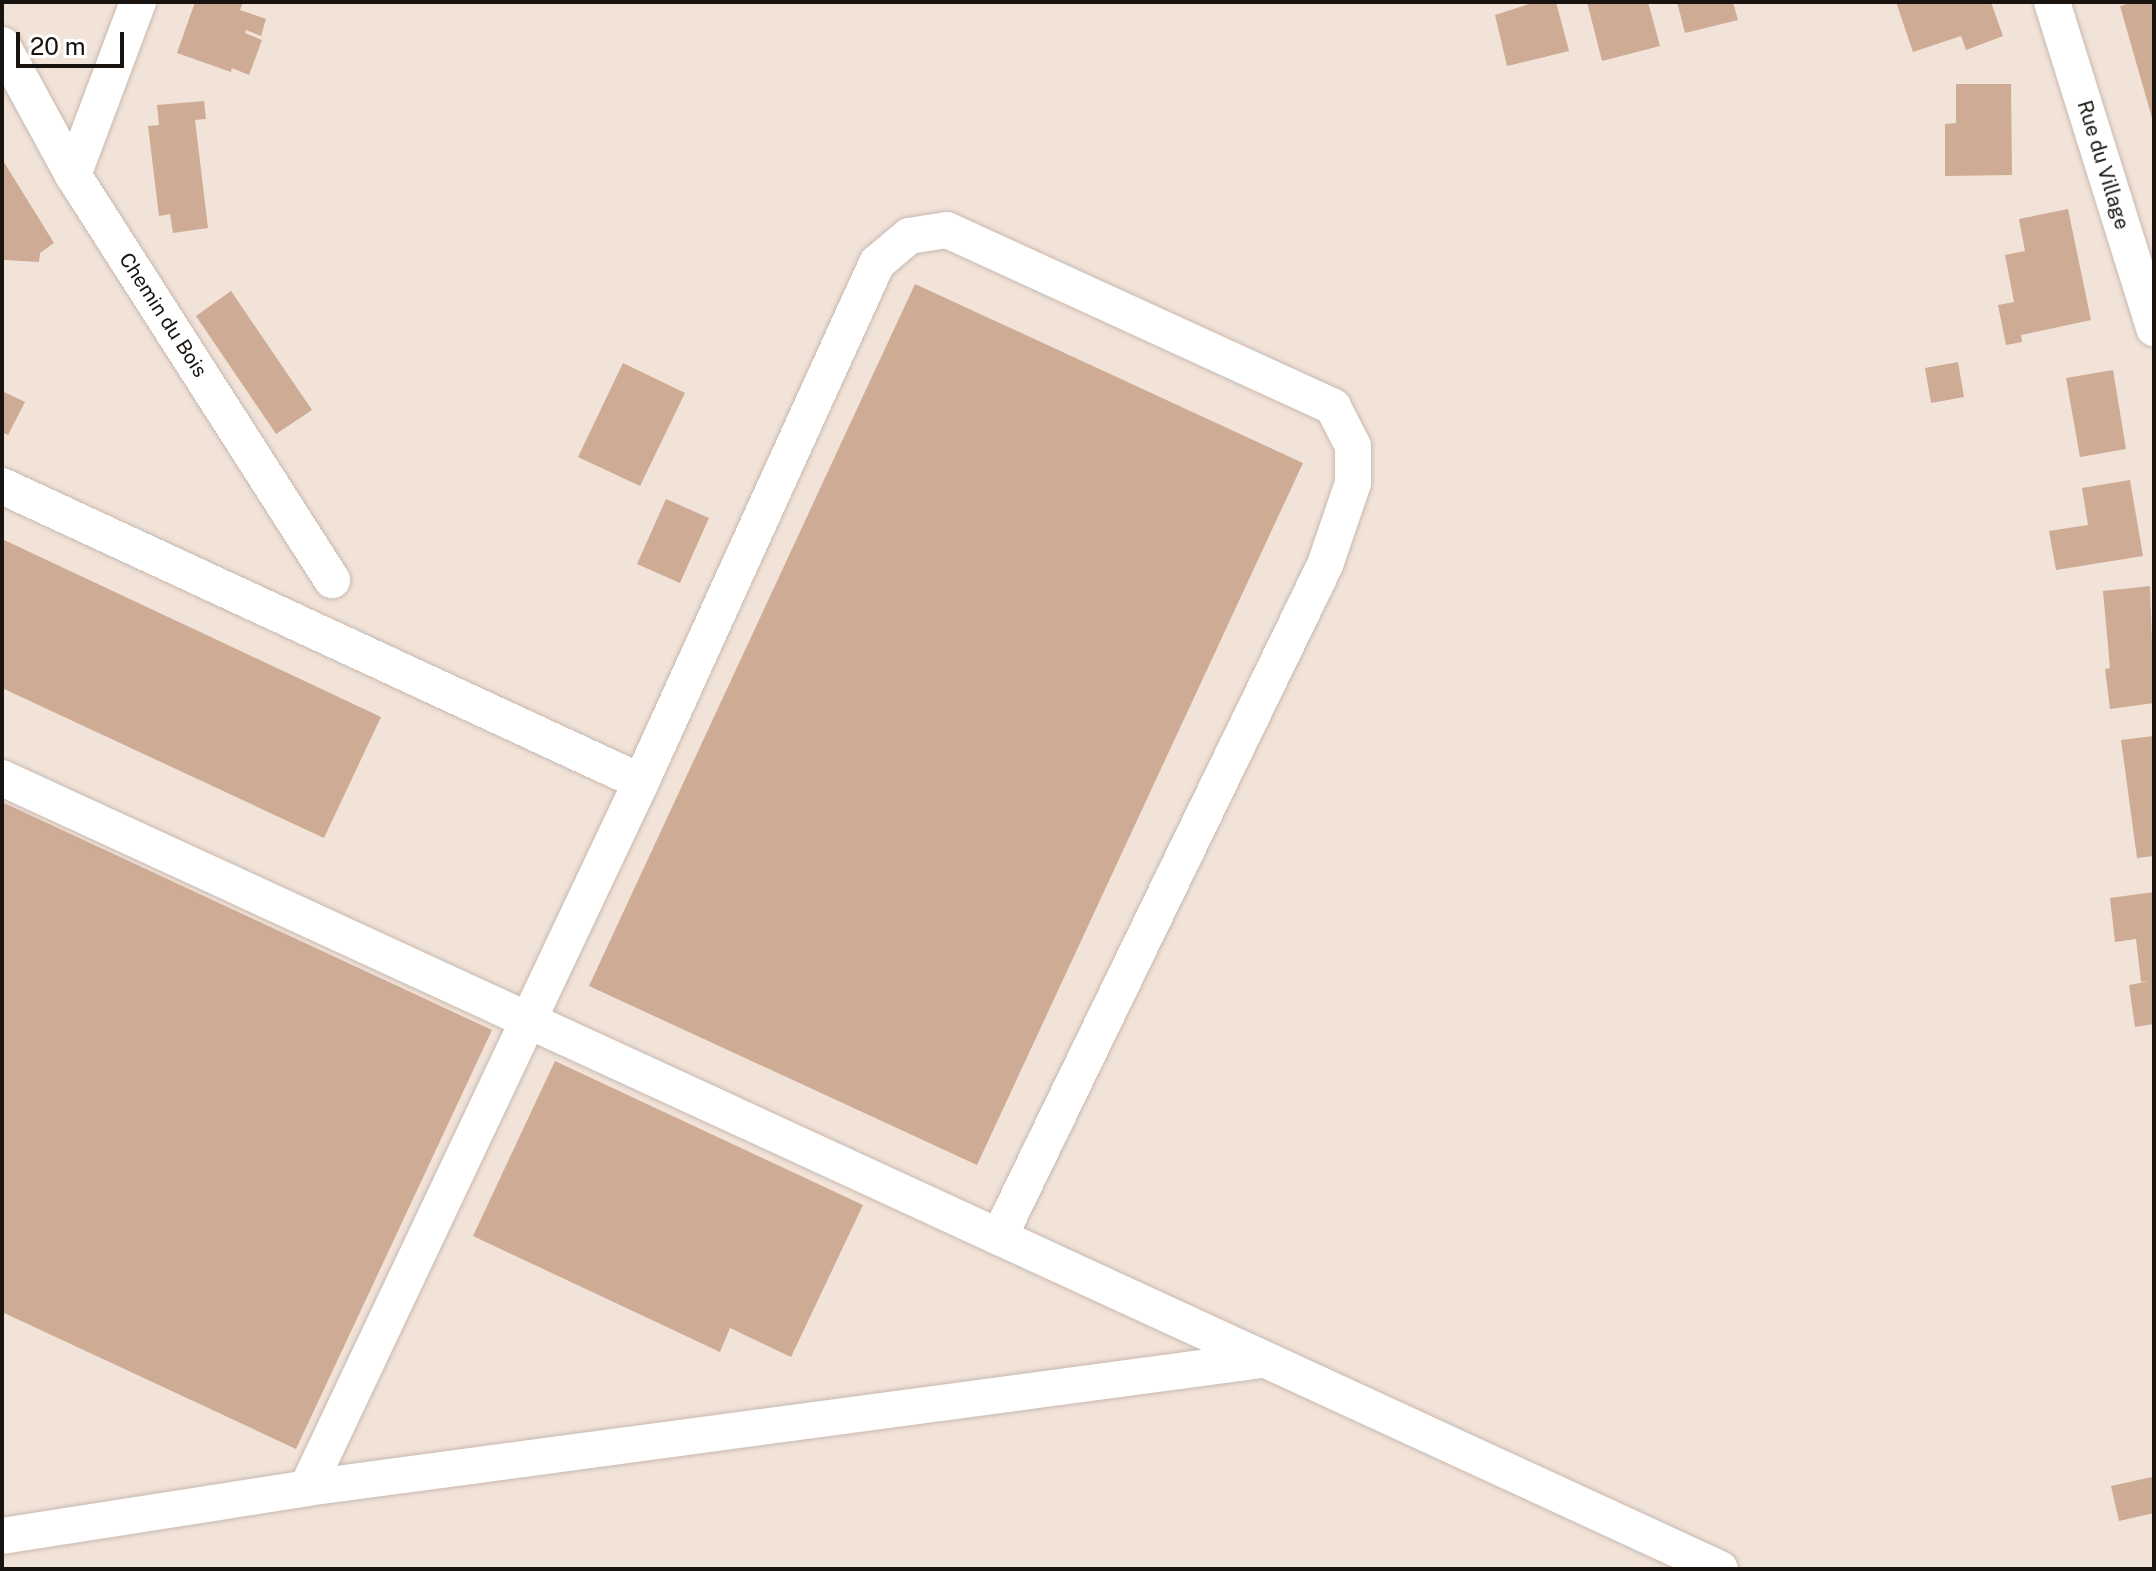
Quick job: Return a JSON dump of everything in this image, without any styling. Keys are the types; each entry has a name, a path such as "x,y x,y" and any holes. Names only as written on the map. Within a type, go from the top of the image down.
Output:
{"street":[{"path":"73,175 138,2"},
{"name":"Rue du Village","path":"2052,2 2154,328"},
{"name":"Chemin du Bois","path":"2,45 73,175 332,580"},
{"path":"307,1488 641,782 877,263 909,236 947,230 1333,407 1353,446 1353,483 1325,565 999,1237"},
{"path":"2,486 641,782"},
{"path":"2,778 1720,1569"},
{"path":"2,1536 307,1488 1261,1360"}],"building":[{"path":"195,2 243,2 240,10 266,19 261,36 246,30 245,33 262,40 249,75 177,53"},
{"path":"1535,2 1556,2 1569,51 1507,66 1495,15"},
{"path":"1587,2 1648,2 1660,46 1602,61"},
{"path":"1677,2 1733,2 1738,20 1685,33"},
{"path":"1896,2 1991,2 2003,36 1966,50 1961,36 1913,52"},
{"path":"2133,2 2154,2 2154,125 2120,6"},
{"path":"1956,84 2011,84 2012,175 1945,176 1945,124 1956,123"},
{"path":"204,101 206,119 195,120 208,228 173,233 170,214 159,216 148,126 159,125 157,105"},
{"path":"2,159 54,243 40,253 39,262 3,260"},
{"path":"2068,209 2091,320 2021,335 2022,342 2006,345 1998,305 2014,302 2005,255 2025,251 2019,219"},
{"path":"915,284 1303,463 977,1165 589,986"},
{"path":"231,291 312,410 276,434 196,316"},
{"path":"1958,362 1964,397 1931,403 1925,368"},
{"path":"623,363 685,393 640,486 578,457"},
{"path":"2113,370 2126,449 2080,457 2066,378"},
{"path":"2,391 25,402 8,435 2,432"},
{"path":"2130,480 2143,556 2056,570 2049,531 2088,525 2082,488"},
{"path":"666,499 709,518 680,583 637,564"},
{"path":"2,539 381,717 324,838 2,688"},
{"path":"2150,586 2154,703 2110,709 2105,669 2110,668 2103,591"},
{"path":"2154,736 2154,856 2137,858 2121,740"},
{"path":"2,802 492,1030 296,1449 2,1312"},
{"path":"2154,892 2154,1024 2135,1027 2129,985 2150,981 2141,982 2136,939 2115,942 2110,898"},
{"path":"555,1061 863,1205 791,1357 730,1328 720,1352 473,1236"},
{"path":"2152,1477 2154,1513 2119,1521 2111,1486"}]}
